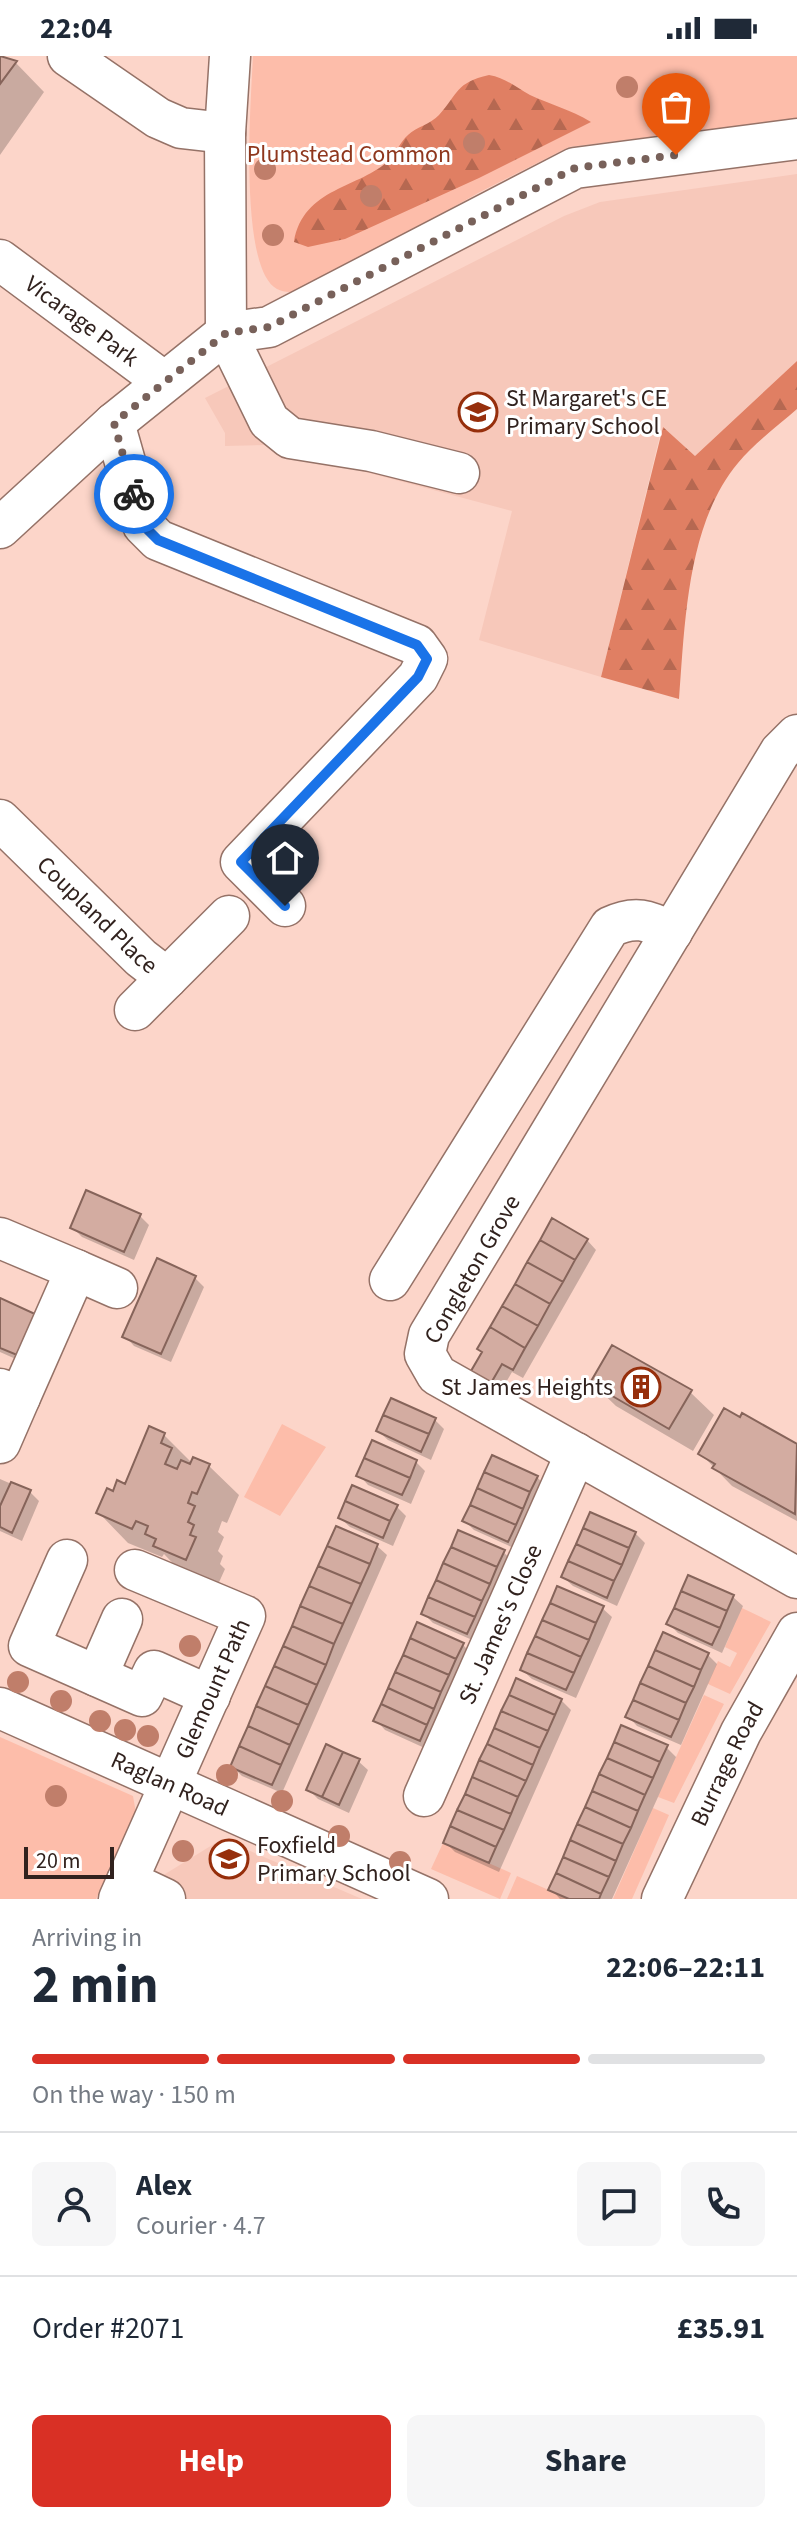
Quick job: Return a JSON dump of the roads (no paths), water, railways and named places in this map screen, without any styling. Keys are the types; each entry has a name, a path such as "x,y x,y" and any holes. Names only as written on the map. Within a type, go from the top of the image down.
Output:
{"street":[{"path":"68,56 158,118 181,128 225,133"},
{"path":"230,56 225,133 226,333 269,421 290,438 371,451 459,473"},
{"path":"0,528 114,423 226,333 269,327 575,168 797,139"},
{"name":"Vicarage Park","path":"0,260 163,381"},
{"path":"114,423 143,525 158,540 417,645 427,659 418,677 241,862 285,906"},
{"name":"Congleton Grove","path":"792,738 429,1335 425,1354 437,1375 797,1578"},
{"name":"Coupland Place","path":"0,820 141,958 167,978 229,916"},
{"path":"390,1280 610,927 630,917 652,922 672,932"},
{"path":"135,1010 167,978"},
{"path":"0,1238 117,1288"},
{"path":"0,1443 10,1393 76,1270"},
{"name":"St. James's Close","path":"424,1796 576,1453"},
{"path":"67,1560 29,1646 142,1696 154,1671 210,1696"},
{"name":"Glemount Path","path":"97,1676 140,1572 245,1616 123,1890"},
{"name":"Burrage Road","path":"662,1899 741,1732 797,1633"},
{"name":"Raglan Road","path":"0,1708 428,1899"},
{"path":"123,1890 165,1899"}],"place":[{"name":"St Margaret's CE Primary School","path":"478,412"},
{"name":"St James Heights","path":"641,1387"},
{"name":"Foxfield Primary School","path":"229,1859"}],"park label":[{"name":"Plumstead Common","path":"349,154"}]}
